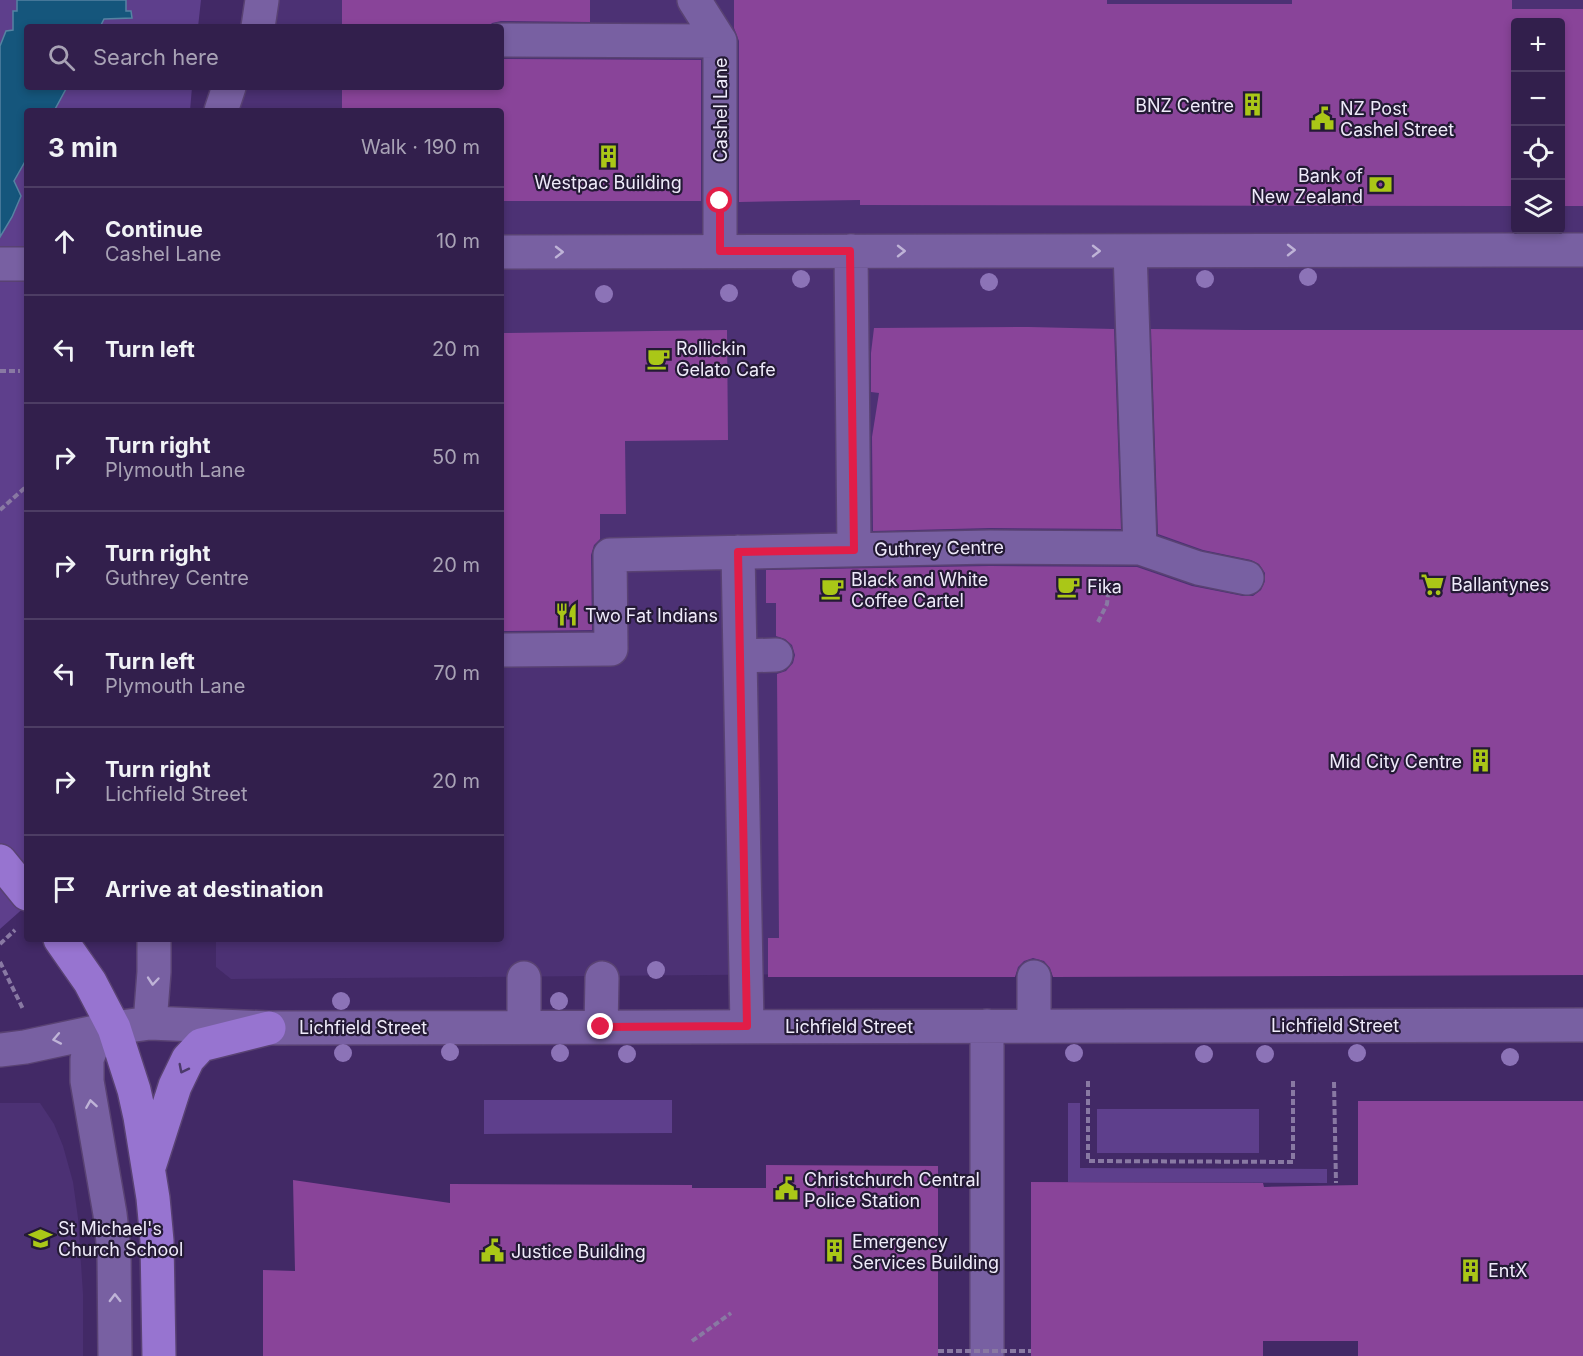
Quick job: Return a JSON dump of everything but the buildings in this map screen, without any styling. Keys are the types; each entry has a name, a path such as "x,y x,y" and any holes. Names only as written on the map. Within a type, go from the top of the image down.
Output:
{"main road":[{"path":"0,861 24,890"},
{"path":"62,942 90,982 114,1028 134,1090 153,1198 157,1241 159,1356"},
{"path":"148,1169 175,1086 188,1059 201,1045 269,1028"}],"street":[{"path":"258,24 262,0"},
{"path":"694,0 720,41"},
{"path":"504,40 720,41"},
{"name":"Cashel Lane","path":"720,41 720,251"},
{"path":"222,108 228,90"},
{"path":"504,252 1583,250"},
{"path":"850,251 854,550"},
{"path":"1130,251 1140,548"},
{"path":"0,264 24,264"},
{"name":"Guthrey Centre","path":"504,650 611,649 610,555 990,547 1140,548 1198,568 1247,578"},
{"path":"738,552 747,1026"},
{"path":"740,656 776,655"},
{"path":"150,1023 154,942"},
{"path":"1034,977 1034,1026"},
{"path":"524,978 524,1027"},
{"path":"601,1027 602,978"},
{"name":"Lichfield Street","path":"0,1050 150,1023 269,1028 1583,1025"},
{"path":"987,1026 987,1356"},
{"path":"114,1028 92,1047 87,1059 87,1081 110,1214 114,1251 115,1356"}],"path":[{"path":"0,371 20,371"},
{"path":"0,510 24,489"},
{"path":"0,944 9,936"},
{"path":"0,962 27,1016"},
{"path":"1088,1081 1088,1161 1281,1162 1293,1162 1293,1081"},
{"path":"1334,1082 1336,1183"},
{"path":"692,1341 731,1313"},
{"path":"938,1351 1030,1351"}],"shaded area":[{"path":"0,0 201,0 198,24 24,24 24,90 192,90 190,108 24,108 24,908 0,929"},
{"path":"262,0 1583,0 1583,973 1058,972 231,979 216,967 216,942 504,942 504,108 222,108 228,90 504,90 504,24 258,24"},
{"path":"484,1100 672,1100 672,1133 484,1134"},
{"name":"St Michael's Church School","path":"0,1103 40,1103 54,1124 63,1146 73,1182 78,1218 83,1294 83,1356 0,1356"},
{"path":"1068,1103 1080,1103 1080,1168 1327,1169 1327,1183 1068,1182"},
{"path":"1097,1109 1259,1109 1259,1153 1097,1153"}],"water":[{"path":"17,0 126,0 126,11 131,11 132,18 104,19 102,24 24,24 24,90 65,90 56,108 24,108 24,163 14,181 21,196 0,237 0,46 6,31 13,30 13,11 17,11"}],"place":[{"name":"BNZ Centre","path":"1252,105"},
{"name":"NZ Post Cashel Street","path":"1322,118"},
{"name":"Westpac Building","path":"608,156"},
{"name":"Bank of New Zealand","path":"1381,185"},
{"name":"Rollickin Gelato Cafe","path":"658,358"},
{"name":"Ballantynes","path":"1433,584"},
{"name":"Fika","path":"1069,586"},
{"name":"Black and White Coffee Cartel","path":"833,589"},
{"name":"Two Fat Indians","path":"567,615"},
{"name":"Mid City Centre","path":"1480,761"},
{"name":"Christchurch Central Police Station","path":"786,1189"},
{"name":"St Michael's Church School","path":"40,1238"},
{"name":"Justice Building","path":"493,1251"},
{"name":"Emergency Services Building","path":"834,1251"},
{"name":"EntX","path":"1470,1270"}],"route":[{"path":"601,1027 747,1026 738,552 854,550 850,251 720,251 720,201"}]}
